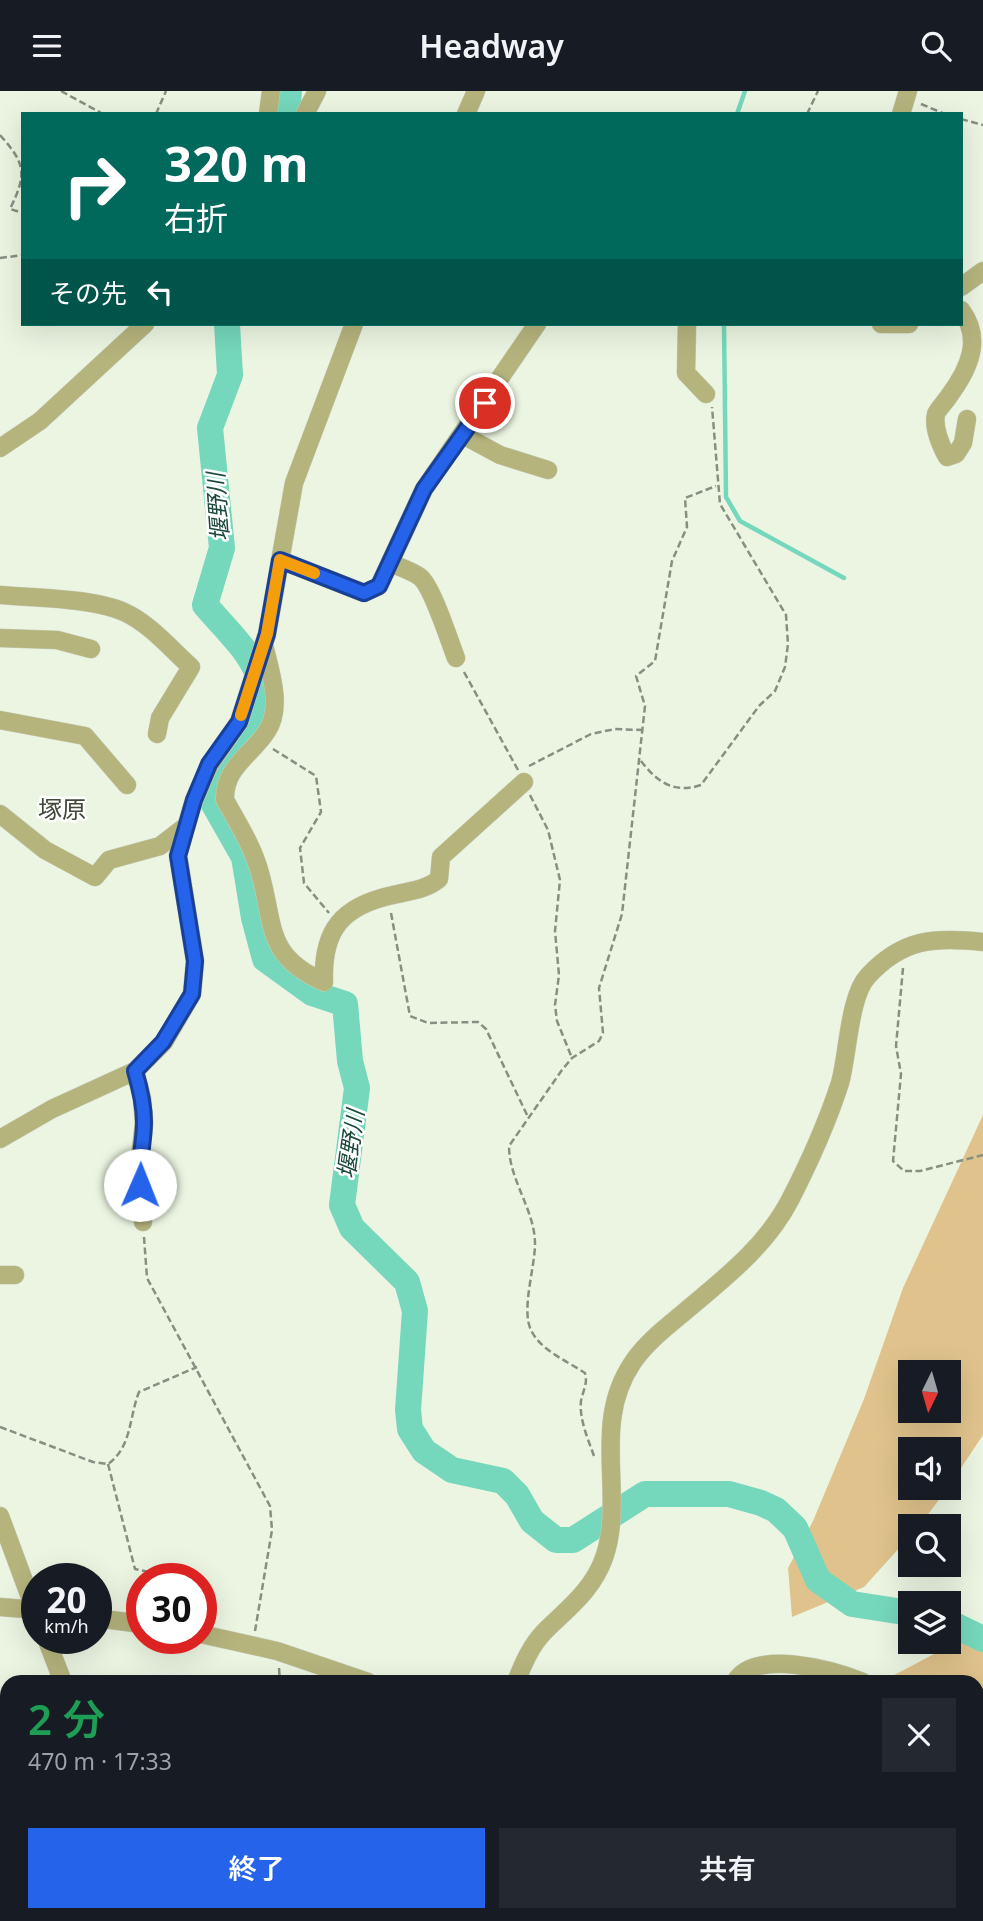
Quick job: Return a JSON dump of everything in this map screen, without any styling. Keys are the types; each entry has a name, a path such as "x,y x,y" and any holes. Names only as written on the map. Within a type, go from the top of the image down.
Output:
{"street":[{"path":"268,112 271,91"},
{"path":"306,112 317,91"},
{"path":"467,112 476,91"},
{"path":"902,112 913,95"},
{"path":"963,313 975,329 976,352 972,366 936,414 937,433 947,457 956,454 963,443 967,419"},
{"path":"0,449 40,421 143,326"},
{"path":"0,1139 52,1109 135,1071 163,1042 192,994 195,961 178,856 209,764 239,722 263,648 294,483 353,326"},
{"path":"280,560 364,593 379,586 424,489 536,326"},
{"path":"687,326 686,373 706,394"},
{"path":"463,435 500,456 548,470"},
{"path":"390,563 419,576 430,587 435,608 456,658"},
{"path":"0,595 74,602 123,612 144,626 191,667 160,718 157,734"},
{"path":"0,638 57,639 91,649"},
{"path":"263,648 275,697 263,734 229,776 225,800 242,830 260,872 273,931 288,959 303,973 324,982 326,943 337,925 360,907 388,896 431,886 439,879 441,857 520,775"},
{"path":"0,720 85,736 127,785"},
{"path":"231,736 263,734"},
{"path":"0,814 45,850 95,877 109,860 160,846 186,826"},
{"path":"519,1675 529,1652 543,1633 584,1594 595,1577 609,1536 609,1444 619,1386 646,1345 743,1263 771,1231 790,1200 838,1087 864,979 882,961 902,948 924,940 948,938 983,942"},
{"path":"135,1071 142,1098 144,1123 139,1166 143,1222"},
{"path":"0,1515 21,1572"},
{"path":"0,1607 21,1610"},
{"path":"217,1638 253,1645 346,1675"},
{"path":"52,1654 60,1675"},
{"path":"738,1675 754,1667 776,1665 834,1670 846,1675"}],"path":[{"path":"61,91 99,112"},
{"path":"157,112 166,91"},
{"path":"808,112 818,91"},
{"path":"913,95 925,108 938,112"},
{"path":"963,119 983,125"},
{"path":"0,135 19,156 21,172"},
{"path":"21,182 10,209 21,212"},
{"path":"0,258 21,255"},
{"path":"639,759 654,778 670,787 687,790 701,785 760,706 775,691 785,667 788,643 786,615 720,504 716,486 713,411 706,394"},
{"path":"609,1478 598,1467 582,1422 581,1401 587,1381 585,1373 539,1342 529,1328 536,1244 533,1224 509,1159 509,1146 572,1058 599,1041 603,1033 600,988 622,914 643,730 644,696 636,676 655,661 671,561 687,527 685,498 716,486"},
{"path":"456,658 548,830 560,880 555,931 559,975 555,1005 557,1021 572,1058"},
{"path":"520,775 549,753 591,734 615,729 643,730"},
{"path":"263,734 284,759 316,776 321,812 299,848 304,883 323,902 337,925"},
{"path":"388,896 410,1016 428,1023 478,1022 486,1030 528,1117"},
{"path":"902,948 896,1046 901,1074 893,1161 904,1171 920,1171 983,1155"},
{"path":"143,1222 147,1278 197,1367 229,1435 270,1506 272,1530 253,1645"},
{"path":"0,1427 93,1462 108,1464 119,1456 125,1445 139,1392 197,1367"},
{"path":"108,1464 133,1563"}],"shaded area":[{"path":"983,1115 983,1435 961,1468 961,1437 898,1437 898,1500 939,1500 928,1514 898,1514 898,1549 864,1587 792,1617 788,1568 813,1521 864,1399 903,1288"},
{"path":"974,1633 983,1634 983,1675 894,1675 934,1654 961,1654 961,1640"}],"waterway":[{"name":"堰野川","path":"287,112 289,91"},
{"path":"738,112 745,91"},
{"name":"堰野川","path":"227,326 230,375 210,428 222,548 205,605 233,636 254,666 260,682 261,699 257,718 220,774 211,799 244,857 254,918 265,959 312,993 345,1004 350,1061 357,1088 342,1205 352,1228 407,1282 415,1311 408,1410 410,1429 424,1451 452,1470 503,1481 517,1495 532,1521 556,1540 573,1540 645,1494 729,1494 761,1503 776,1510 795,1528 818,1580 852,1604 898,1611"},
{"path":"724,326 726,497 740,521 844,578"},
{"name":"堰野川","path":"961,1628 983,1639"}],"slow traffic":[{"path":"241,715 267,634 280,560 314,573"}],"district":[{"name":"塚原","path":"62,808"}],"route":[{"path":"140,1185 139,1166 144,1123 142,1098 135,1071 163,1042 192,994 195,961 178,856 194,800 209,764 239,722 267,634 280,560 364,593 379,586 424,489 485,403"}]}
